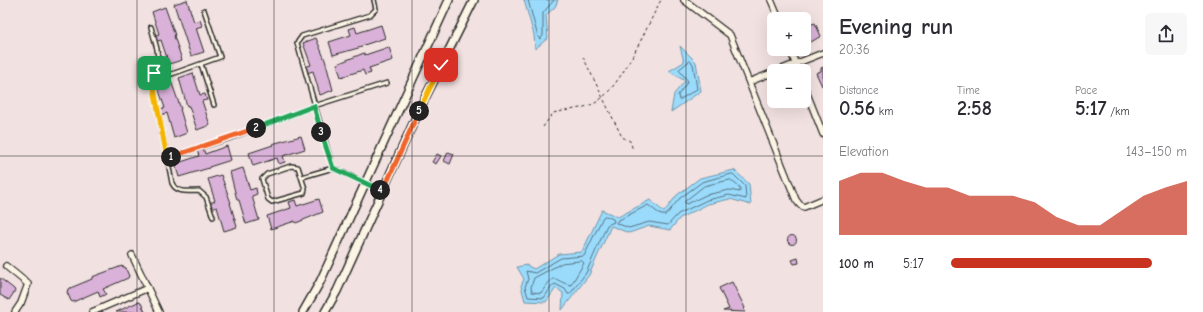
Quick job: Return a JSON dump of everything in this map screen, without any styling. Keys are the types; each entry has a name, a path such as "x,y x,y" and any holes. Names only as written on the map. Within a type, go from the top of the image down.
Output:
{"street":[{"path":"303,312 320,282 449,0"},
{"path":"325,312 337,291 422,104 474,0"},
{"path":"684,0 730,35 796,200 804,207 823,199"},
{"path":"771,0 775,12"},
{"path":"792,56 795,64 823,53"},
{"path":"749,82 767,75"},
{"path":"811,104 823,134"},
{"path":"132,255 159,312"},
{"path":"6,266 28,284 21,303 15,312"},
{"path":"92,312 148,288"}],"lane":[{"path":"333,168 297,43 302,36 370,15 376,9 374,0"},
{"path":"154,73 172,74 220,57 204,10"},
{"path":"151,27 157,49 158,60 152,78 174,188 179,191 200,191 206,197 213,217"},
{"path":"201,64 214,105"},
{"path":"167,158 228,139 314,106 387,83"},
{"path":"292,166 298,167 302,177 306,189 304,193 272,202 268,199 262,180 267,174 292,166"},
{"path":"302,177 333,168 383,191"}],"path":[{"path":"543,127 553,113 593,104 604,97 619,78 661,0"},
{"path":"583,58 604,97 608,111 617,125 622,137 630,141 633,150"}],"water":[{"path":"524,0 558,0 555,7 546,15 548,38 535,49 534,35"},
{"path":"680,46 696,62 701,91 671,112 674,94 685,81 669,71 684,62"},
{"path":"734,170 749,184 751,205 730,199 708,204 680,218 670,230 649,226 629,233 611,226 589,275 562,310 563,293 556,288 546,302 525,301 521,286 524,279 517,267 526,265 534,269 559,254 582,252 602,210 618,217 650,200 664,212 677,195 700,178"}],"building":[{"path":"187,0 194,22 200,20 202,26 196,28 204,52 191,56 174,4"},
{"path":"165,7 182,60 169,64 161,40 155,42 153,36 159,34 152,12"},
{"path":"815,23 821,36 811,42 811,24"},
{"path":"381,25 385,38 361,46 362,47 333,55 329,42 351,35 349,29 355,27 357,33"},
{"path":"316,38 325,60 333,90 320,95 313,71 307,73 305,67 311,65 303,43"},
{"path":"389,47 393,60 369,68 371,73 365,75 363,70 341,77 337,64 364,53 365,55"},
{"path":"823,67 822,86 816,73 821,71 821,68"},
{"path":"193,73 200,95 205,94 207,100 202,101 210,125 197,130 189,106 187,106 179,78"},
{"path":"171,81 181,109 187,133 174,138 167,113 161,115 159,109 165,108 157,85"},
{"path":"301,136 305,149 283,156 285,162 279,164 277,158 253,166 249,153 273,145 272,144"},
{"path":"227,146 231,160 179,177 175,164 199,156 197,150 203,148 205,154"},
{"path":"448,152 454,154 450,164 444,161"},
{"path":"437,154 441,156 436,164 432,162"},
{"path":"243,168 250,190 256,188 257,194 252,196 259,220 246,224 239,200 237,200 230,172"},
{"path":"221,175 231,203 237,227 224,231 217,207 211,209 209,203 215,201 208,179"},
{"path":"319,199 323,212 296,223 295,221 271,229 267,216 291,208 289,202 295,200 297,206"},
{"path":"792,235 797,240 792,245 787,240"},
{"path":"798,258 799,263 794,264 792,260"},
{"path":"122,266 125,267 129,276 128,278 103,289 106,294 100,297 98,291 73,302 71,301 67,292 68,289 92,279 92,277"},
{"path":"0,278 15,291 9,300 0,295"},
{"path":"732,282 745,308 745,312 723,311 729,309 719,288"},
{"path":"138,302 141,303 145,312 116,312"}],"route":[{"path":"154,73 152,78 167,158 228,139 314,106 330,163 333,168 383,191 441,65"}]}
